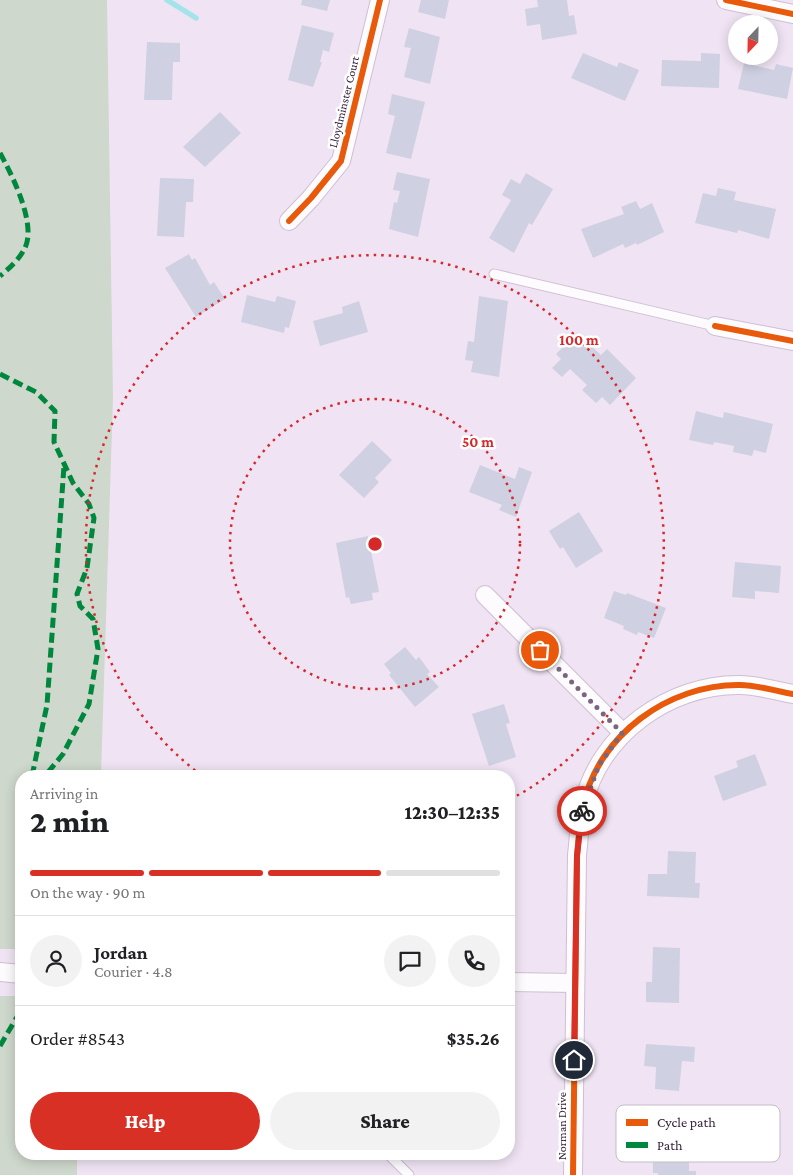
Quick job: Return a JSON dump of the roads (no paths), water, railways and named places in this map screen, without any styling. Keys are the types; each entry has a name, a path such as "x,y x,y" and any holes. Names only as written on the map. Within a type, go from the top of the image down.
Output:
{"street":[{"name":"Lloydminster Court","path":"289,221 311,198 340,161 380,0"},
{"path":"726,0 793,14"},
{"path":"715,326 793,341"},
{"path":"485,595 622,733"},
{"name":"Norman Drive","path":"573,1175 577,856 583,805 599,765 622,733 666,701 692,692 740,685 793,694"},
{"path":"0,972 15,973"},
{"path":"515,982 575,983"}],"lane":[{"path":"494,274 715,326"},
{"path":"394,1160 409,1175"}],"waterway":[{"path":"167,0 196,18"}]}
